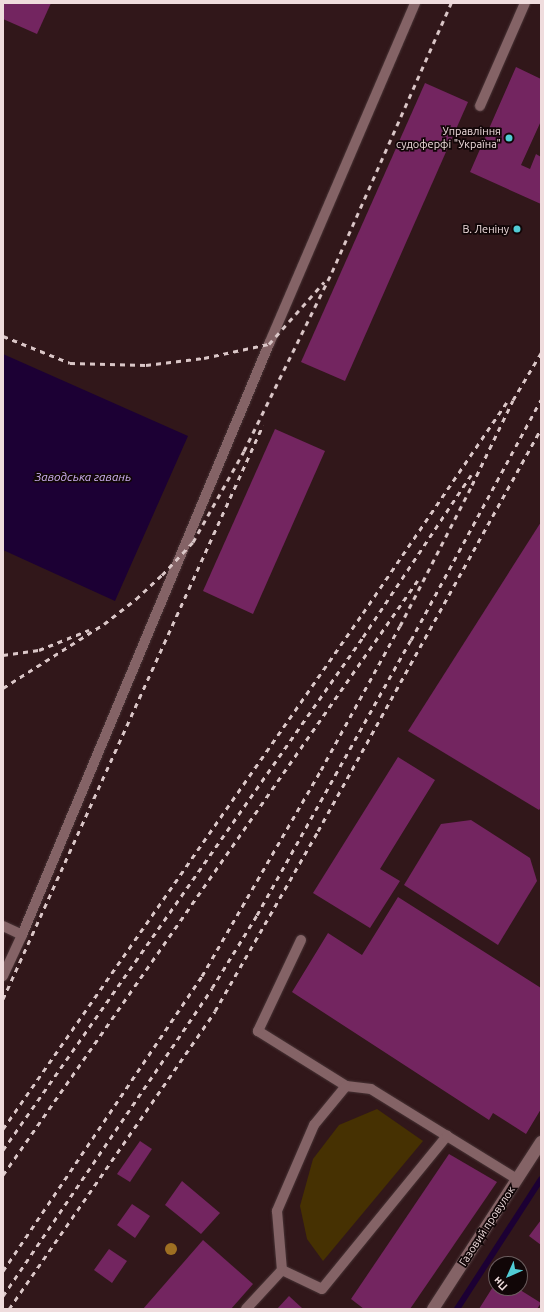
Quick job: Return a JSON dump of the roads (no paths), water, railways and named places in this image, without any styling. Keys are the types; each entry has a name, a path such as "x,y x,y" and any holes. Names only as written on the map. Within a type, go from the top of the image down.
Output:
{"street":[{"name":"Газовий провулок","path":"433,1309 541,1142"}],"lane":[{"path":"3,976 22,935 179,557 415,3"},
{"path":"480,106 525,3"},
{"path":"3,926 22,935"},
{"path":"301,940 258,1031 346,1086 371,1089 517,1179"},
{"path":"246,1309 282,1270 277,1211 314,1125 346,1086"},
{"path":"282,1270 322,1289 447,1136"}],"water":[{"name":"Заводська гавань","path":"3,354 188,436 115,601 3,550"}],"waterway":[{"path":"457,1309 541,1179"}],"railway":[{"path":"3,688 104,624 136,599 162,575 193,542 244,451 332,272 451,3"},
{"path":"3,336 70,363 146,365 204,358 269,344 324,282"},
{"path":"3,1271 202,976 321,770 400,626 472,485 513,400 541,353"},
{"path":"3,1296 212,988 257,915 411,640 541,400"},
{"path":"3,1129 363,613 507,402"},
{"path":"3,999 263,425"},
{"path":"9,1309 215,1011 318,831 541,429"},
{"path":"3,1150 363,637 471,475"},
{"path":"3,1175 418,580"},
{"path":"3,655 39,650 89,630"}],"place":[{"name":"Управління судоферфі \"Україна\"","path":"509,138"},
{"name":"В. Леніну","path":"517,229"}]}
